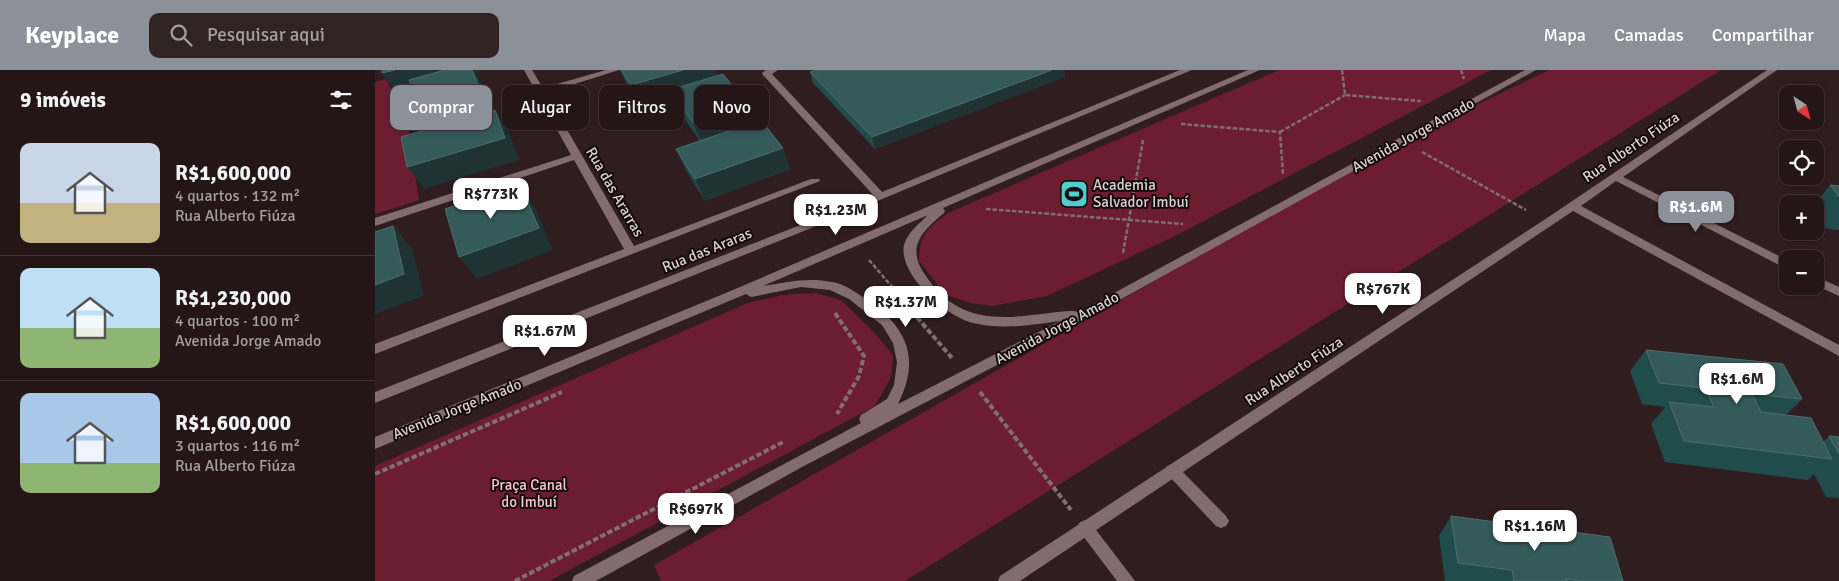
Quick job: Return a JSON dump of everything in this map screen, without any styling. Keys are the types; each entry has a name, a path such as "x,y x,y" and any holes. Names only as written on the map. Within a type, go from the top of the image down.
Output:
{"street":[{"name":"Rua das Ararras","path":"528,70 537,85"},
{"path":"565,85 615,70"},
{"path":"774,70 766,73 880,196"},
{"name":"Rua das Araras","path":"375,398 880,196 1188,70"},
{"name":"Avenida Jorge Amado","path":"375,442 725,298 1256,70"},
{"name":"Avenida Jorge Amado","path":"580,581 797,463 1083,314 1532,70"},
{"name":"Rua Alberto Fiúza","path":"1006,581 1085,527 1548,223 1773,70"},
{"name":"Rua das Ararras","path":"562,130 631,251"},
{"path":"375,222 577,156"},
{"path":"1616,177 1779,261"},
{"path":"375,349 815,181"},
{"path":"958,198 928,220 909,245 910,257 924,282 937,299 956,313 972,319 998,321 1083,314"},
{"path":"1573,206 1839,351"},
{"path":"725,298 801,283 832,286 853,296 886,322 899,342 904,362 901,385 892,403 797,463"},
{"path":"1824,284 1839,292"},
{"path":"1172,470 1221,521"},
{"path":"1085,527 1127,581"}],"path":[{"path":"1342,70 1345,95"},
{"path":"1461,70 1464,79"},
{"path":"1175,124 1281,132 1345,95 1421,101"},
{"path":"1123,253 1144,132"},
{"path":"1281,132 1283,174"},
{"path":"1403,141 1548,223"},
{"path":"981,208 1129,218 1183,224"},
{"path":"854,243 967,376 1085,527"},
{"path":"829,418 838,414 859,376 864,356 830,307"},
{"path":"375,474 571,388"},
{"path":"515,581 794,436"}],"green space":[{"path":"1279,70 1491,70 1175,236 1047,296 993,306 971,303 946,295 919,261 921,244 926,232 948,213"},
{"path":"1549,70 1721,70 905,581 661,581 654,565 1402,141"},
{"path":"386,79 390,87 390,130 409,130 419,200 375,214 375,82"},
{"name":"Praça Canal do Imbuí","path":"816,293 841,300 872,330 893,355 891,377 875,406 549,581 375,581 375,466 750,302 790,294"}],"building":[{"path":"382,70 395,70 382,73"},
{"path":"445,70 472,70 478,85 411,85 409,80"},
{"path":"621,70 683,70 631,85"},
{"path":"816,70 1052,70 872,137 810,72"},
{"path":"723,74 732,85 694,85 693,123 684,110 684,86"},
{"path":"495,110 505,138 407,167 401,137 425,130 492,130 492,111"},
{"path":"732,130 769,130 783,148 695,179 676,149"},
{"path":"520,184 539,228 459,257 445,209"},
{"path":"1830,185 1839,186 1839,197"},
{"path":"393,226 404,274 375,285 375,232"},
{"path":"1646,350 1783,364 1802,399 1752,394 1761,412 1811,418 1832,459 1684,441 1669,402 1714,407 1705,388 1659,383"},
{"path":"1829,436 1839,437 1839,454"},
{"path":"1451,516 1610,537 1623,581 1566,579 1567,581 1514,581 1512,570 1458,563"}],"place":[{"name":"Academia Salvador Imbuí","path":"1074,194"}]}
